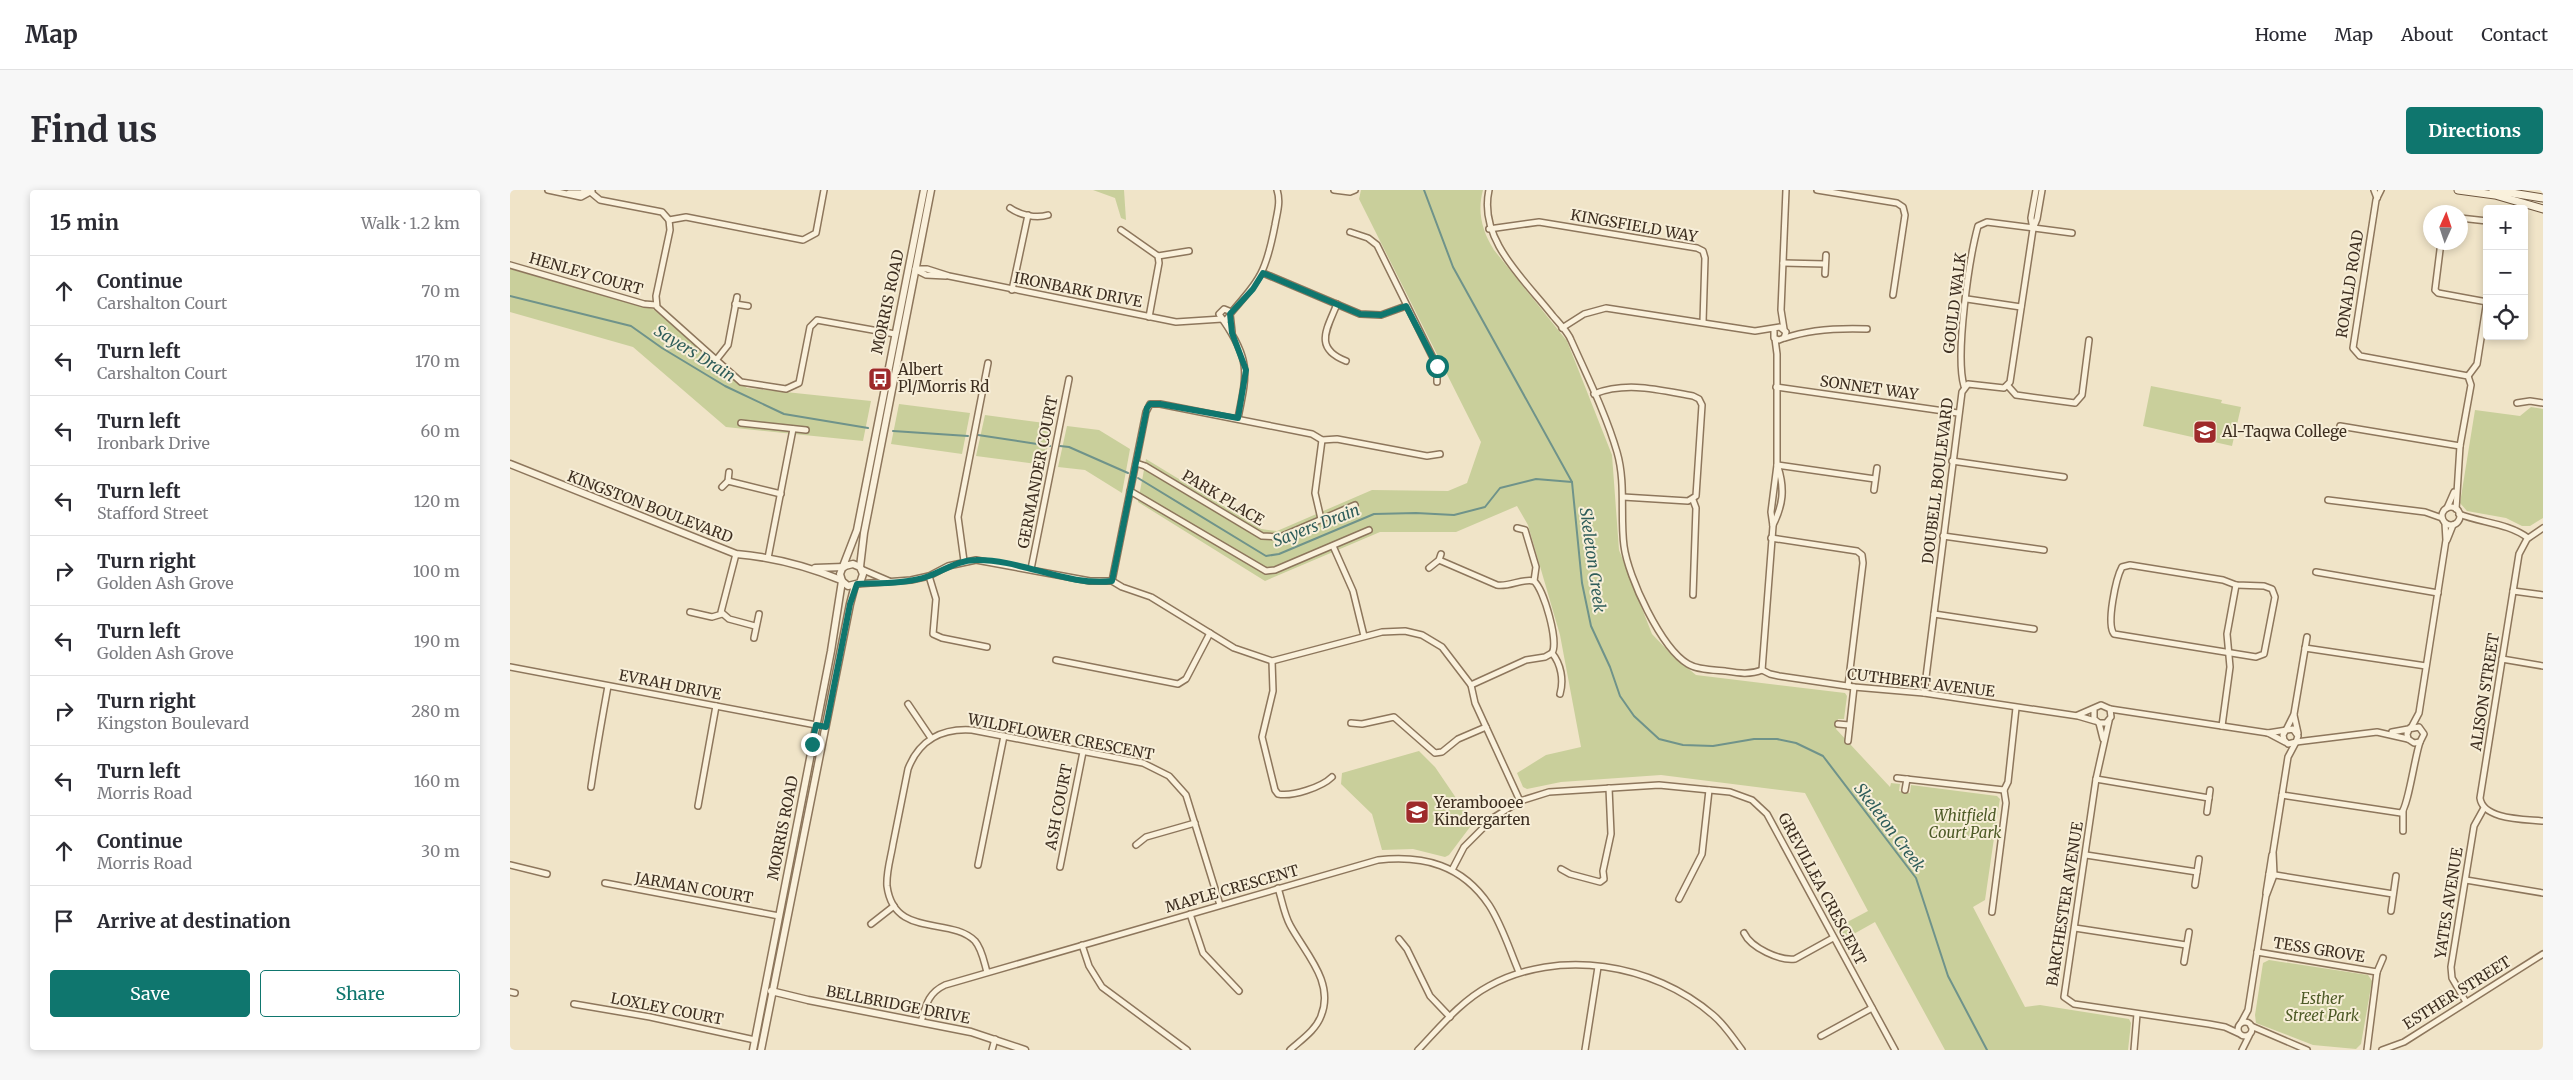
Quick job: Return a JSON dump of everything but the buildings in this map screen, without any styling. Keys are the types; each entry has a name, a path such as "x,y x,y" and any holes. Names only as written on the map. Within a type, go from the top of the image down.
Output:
{"main road":[{"path":"2458,190 2494,192 2543,209"},
{"path":"2474,190 2543,198"}],"street":[{"path":"548,190 580,197 590,191 600,200 662,212 669,220 670,230 656,305 741,382 786,389 798,383 810,327 814,321 822,320 903,335"},
{"path":"669,220 686,217 806,240 816,233 824,190"},
{"name":"MORRIS ROAD","path":"844,566 857,530 924,190"},
{"name":"MORRIS ROAD","path":"861,568 864,533 931,190"},
{"path":"1221,318 1226,320 1229,313 1240,303 1263,273 1269,257 1279,202 1277,190"},
{"path":"1334,190 1350,192 1355,190"},
{"path":"1489,190 1486,210 1490,229 1502,251 1570,337 1594,394 1617,452 1623,497 1624,547 1630,569 1657,630 1666,644 1688,664 1707,669 1743,673 1754,673 1762,670 1771,538 1773,526 1782,503 1783,482 1777,464"},
{"path":"1777,354 1784,338 1781,310 1786,190"},
{"path":"1817,190 1846,192 1896,203 1903,207 1905,215 1893,295"},
{"name":"RONALD ROAD","path":"2374,190 2377,198"},
{"name":"RONALD ROAD","path":"2380,190 2377,198 2353,345 2356,355 2468,376"},
{"path":"2039,191 2031,218 2033,230 2012,375 2008,386 2016,395 2075,403 2082,395 2090,340"},
{"path":"1010,208 1028,215 1042,217 1048,215"},
{"path":"1012,290 1028,215"},
{"path":"2468,219 2483,221"},
{"name":"KINGSFIELD WAY","path":"1490,229 1539,222 1697,248 1703,251 1705,258 1703,322"},
{"name":"GOULD WALK","path":"1964,386 1960,371 1962,339 1976,234 1980,224 1987,222 2033,230"},
{"path":"1121,230 1158,256 1189,251"},
{"path":"2033,230 2072,233"},
{"path":"1350,232 1368,238 1377,245 1437,366 1437,382"},
{"path":"2440,250 2435,290 2438,293 2483,300"},
{"path":"1825,274 1826,255"},
{"path":"1149,317 1158,256"},
{"path":"1783,263 1825,264"},
{"name":"HENLEY COURT","path":"510,265 644,304 656,305"},
{"path":"908,268 916,269"},
{"name":"IRONBARK DRIVE","path":"916,269 926,275 949,276 1176,322 1221,318"},
{"path":"1263,273 1360,314 1372,316 1389,313 1406,306"},
{"path":"717,359 728,345 737,297"},
{"path":"1967,299 2021,307"},
{"path":"736,304 748,306"},
{"path":"1337,304 1325,333 1325,343 1329,351 1346,361"},
{"path":"1562,328 1584,314 1606,308 1755,331 1774,338 1784,338 1803,333 1839,328 1867,330"},
{"path":"1229,313 1222,310 1221,318 1232,333"},
{"path":"1773,526 1772,512 1777,464 1777,354 1774,338 1781,310"},
{"path":"1229,313 1232,333 1246,370 1238,418"},
{"path":"2446,540 2458,514 2455,489 2470,386 2468,376 2477,364 2483,326"},
{"path":"1755,331 1775,329 1803,333"},
{"path":"964,561 958,517 988,363"},
{"name":"GERMANDER COURT","path":"1031,569 1068,379"},
{"name":"DOUBELL BOULEVARD","path":"1924,693 1958,413 1964,386 1973,384 1999,388 2008,386"},
{"path":"1594,394 1618,387 1635,386 1693,396 1699,399 1702,405 1697,491 1692,500"},
{"name":"SONNET WAY","path":"1776,387 1958,413"},
{"path":"2518,403 2530,401 2543,403"},
{"path":"1112,581 1146,412 1150,404 1160,404 1238,418 1312,434 1322,440 1337,439 1427,456 1440,454"},
{"path":"741,423 806,430"},
{"path":"2340,426 2460,446"},
{"path":"768,558 793,428"},
{"path":"1321,519 1315,493 1322,440"},
{"path":"1952,461 2064,477"},
{"name":"PARK PLACE","path":"1136,463 1145,466 1262,536 1280,537 1355,505"},
{"name":"KINGSTON BOULEVARD","path":"510,464 736,554 768,558 814,568 842,580"},
{"path":"1777,464 1875,479"},
{"path":"1874,490 1876,468"},
{"path":"722,487 728,481 729,472"},
{"path":"728,481 781,494"},
{"path":"2414,758 2407,734 2419,713 2446,540 2444,521 2446,509 2455,489"},
{"path":"1130,491 1262,570 1275,570 1370,530"},
{"path":"1623,497 1692,500"},
{"path":"1692,500 1696,508 1690,585 1693,595"},
{"path":"2328,500 2425,512 2446,509 2474,520 2516,529 2528,538 2543,528"},
{"path":"2425,512 2453,525"},
{"path":"1517,528 1525,530 1536,567 1534,581"},
{"path":"1943,536 2044,550"},
{"path":"1771,538 1857,551 1862,555 1864,563 1851,686 1848,741"},
{"name":"ALISON STREET","path":"2484,808 2480,798 2519,554 2528,538"},
{"path":"1333,546 1353,591 1364,636"},
{"path":"736,554 720,608 722,614 729,619 755,626"},
{"path":"1429,568 1439,560 1441,554"},
{"path":"1439,560 1497,585 1505,586 1528,580 1534,581 1541,590 1555,640 1552,653 1559,666 1562,681 1560,694"},
{"path":"892,582 852,564 844,566 841,571 842,580 848,586 892,582 929,576 964,561 988,561 1090,581 1112,581 1122,587 1151,597 1234,648 1272,662 1364,636 1396,630 1422,635 1442,647 1471,685 1471,694 1520,801"},
{"path":"2125,565 2223,580 2236,585 2268,587 2274,593 2264,654 2259,658 2119,636 2111,631 2110,621 2118,577 2122,567 2125,565"},
{"name":"KINGSTON BOULEVARD","path":"814,568 844,566"},
{"path":"856,585 862,579 861,568"},
{"path":"2316,572 2438,593"},
{"path":"927,639 933,634 936,599 929,576"},
{"name":"MORRIS ROAD","path":"752,1050 816,725 842,580"},
{"name":"MORRIS ROAD","path":"761,1050 856,585"},
{"path":"2222,726 2230,653 2227,634 2236,585"},
{"path":"2513,591 2543,596"},
{"path":"690,612 712,617 722,614"},
{"path":"754,638 759,614"},
{"path":"1934,614 2034,629"},
{"path":"1056,660 1178,684 1186,679 1210,633"},
{"path":"933,634 942,638 987,647"},
{"path":"2242,1050 2239,1034 2241,1023 2248,1010 2266,896 2272,874 2273,852 2288,758 2283,735 2294,714 2307,637"},
{"path":"2305,648 2426,666"},
{"path":"1471,685 1526,660 1545,657 1552,653"},
{"path":"2502,659 2543,666"},
{"path":"1272,662 1273,691 1262,737 1275,790 1278,794 1287,794 1323,784 1332,777"},
{"name":"EVRAH DRIVE","path":"510,667 826,727"},
{"name":"CUTHBERT AVENUE","path":"1762,670 1770,674 1851,686 1924,693 2078,716 2097,722"},
{"path":"591,787 597,756 599,728 608,686"},
{"path":"908,704 931,738 914,756 908,769 887,884 894,906 905,916 914,921 960,932 973,939 980,949 987,972"},
{"name":"CUTHBERT AVENUE","path":"2078,716 2101,705 2110,709"},
{"path":"698,806 716,706"},
{"path":"1992,912 2006,803 2004,790 2008,782 2016,708"},
{"path":"2110,719 2110,709 2268,733 2291,744 2377,732 2389,733 2420,742"},
{"name":"BARCHESTER AVENUE","path":"2094,710 2103,739"},
{"path":"2097,722 2126,712"},
{"path":"2403,831 2403,811 2406,806 2414,758 2423,737 2419,713"},
{"path":"2288,758 2298,733 2294,714"},
{"path":"1350,723 1362,724 1394,717 1434,753 1442,752 1458,739 1486,727"},
{"name":"BARCHESTER AVENUE","path":"2110,719 2103,739 2096,779 2064,997 2074,1004 2137,1014 2225,1026 2241,1023"},
{"path":"1838,724 1848,725"},
{"path":"2389,733 2419,727 2423,731"},
{"name":"WILDFLOWER CRESCENT","path":"931,738 961,729 1143,763 1162,771 1186,795 1220,904"},
{"path":"2268,733 2294,729 2298,733 2316,739"},
{"path":"978,865 1004,736"},
{"name":"ASH COURT","path":"1060,867 1083,752"},
{"path":"1897,778 2004,790"},
{"path":"1905,790 1907,779"},
{"path":"2096,779 2209,798"},
{"name":"GREVILLEA CRESCENT","path":"1452,870 1464,847 1493,818 1520,801 1549,792 1660,785 1740,794 1760,806 1768,814 1833,938 1895,1050"},
{"path":"1561,869 1570,874 1600,882 1604,879 1603,870 1611,834 1609,788"},
{"path":"1679,898 1702,854 1710,790"},
{"path":"2207,812 2210,790"},
{"path":"2282,795 2397,813 2403,811"},
{"path":"2484,808 2499,814 2543,821"},
{"name":"YATES AVENUE","path":"2466,1002 2452,978 2451,967 2474,826 2484,808"},
{"path":"1136,845 1146,837 1195,823"},
{"path":"2086,855 2198,872"},
{"name":"MAPLE CRESCENT","path":"922,1022 927,1000 937,988 1220,904 1378,860 1403,857 1434,862 1452,870 1473,887 1489,906 1519,972"},
{"path":"2195,885 2199,859"},
{"path":"510,865 547,874"},
{"path":"2272,874 2393,894"},
{"path":"2391,911 2396,876"},
{"path":"2466,880 2543,893"},
{"name":"JARMAN COURT","path":"605,883 779,916"},
{"path":"1278,888 1290,923 1317,969 1325,991 1326,1000 1321,1017 1314,1028 1290,1050"},
{"path":"871,924 894,906"},
{"path":"1190,914 1203,954 1239,991"},
{"path":"2075,928 2186,945"},
{"path":"2184,962 2189,932"},
{"path":"1744,933 1750,941 1776,957 1789,960 1795,959 1833,938"},
{"path":"1399,939 1407,949 1430,996 1450,1017"},
{"path":"1082,945 1089,966 1102,987 1187,1050"},
{"name":"TESS GROVE","path":"2257,952 2377,972"},
{"name":"ESTHER STREET","path":"2382,1050 2404,1042 2543,954"},
{"name":"TESS GROVE","path":"2366,1050 2377,972 2383,958"},
{"path":"1418,1050 1469,998 1487,987 1519,972 1560,965 1598,967 1638,974 1681,992 1714,1016 1742,1050"},
{"path":"1585,1050 1598,967"},
{"name":"BELLBRIDGE DRIVE","path":"764,990 922,1022 995,1039 1025,1050"},
{"name":"LOXLEY COURT","path":"574,1004 650,1017 755,1040"},
{"path":"1821,1036 1872,1008"},
{"path":"2242,1050 2249,1035 2251,1025 2248,1010"},
{"path":"2134,1050 2137,1014"},
{"path":"2241,1023 2251,1025 2264,1033 2307,1050"},
{"path":"757,1025 766,1027"},
{"name":"BARCHESTER AVENUE","path":"2225,1026 2239,1034"},
{"path":"2239,1034 2244,1037 2264,1033"},
{"path":"992,1050 995,1039"}],"green space":[{"path":"1093,190 1124,190 1126,220 1121,218 1115,198"},
{"name":"Whitfield Court Park","path":"1361,190 1483,190 1480,206 1481,214 1490,243 1567,341 1612,455 1619,550 1652,634 1673,656 1696,675 1845,693 1847,696 1844,719 1838,719 1836,729 1890,787 1891,783 1900,784 1899,791 1910,793 1911,785 1997,796 2000,799 1985,900 1973,907 2025,1007 2040,1005 2129,1019 2131,1023 2128,1050 1945,1050 1875,922 1843,940 1836,928 1868,911 1805,793 1661,775 1561,782 1527,789 1523,787 1517,773 1546,755 1581,747 1560,635 1528,525 1517,506 1456,532 1380,532 1265,581 1138,502 1146,459 1261,529 1277,531 1372,490 1448,491 1467,483 1481,442 1359,199"},
{"path":"510,269 653,309 747,388 871,401 863,441 726,427 633,347 510,312"},
{"path":"2151,386 2222,400 2221,403 2241,407 2232,446 2143,426"},
{"path":"899,404 970,413 962,454 891,444"},
{"path":"2531,407 2543,409 2543,518 2530,526 2522,526 2506,518 2467,511 2460,503 2475,410 2520,416"},
{"path":"985,415 1052,424 1044,465 976,456"},
{"path":"1067,426 1099,430 1130,449 1122,493 1085,470 1058,467"},
{"path":"1419,751 1435,767 1473,823 1449,855 1445,857 1413,849 1382,850 1372,814 1341,784 1342,773"},
{"name":"Esther Street Park","path":"2269,960 2368,975 2372,981 2361,1044 2356,1049 2313,1045 2256,1023 2255,1015 2263,963"}],"waterway":[{"name":"Skeleton Creek","path":"1424,190 1453,267 1572,482 1582,583 1591,626 1610,667 1620,696 1634,716 1659,739 1683,745 1713,746 1754,739 1777,739 1796,743 1823,756 1916,878 1948,976 1987,1050"},
{"name":"Sayers Drain","path":"510,296 631,326 662,348 725,386 784,414 868,428"},
{"name":"Sayers Drain","path":"893,431 968,436"},
{"name":"Sayers Drain","path":"978,435 1050,446"},
{"name":"Sayers Drain","path":"1060,446 1069,447 1128,473"},
{"name":"Sayers Drain","path":"1138,478 1266,556 1279,554 1374,514 1416,513 1454,515 1485,507 1500,488 1536,479 1572,482"}],"place":[{"name":"Albert Pl/Morris Rd","path":"880,379"},
{"name":"Al-Taqwa College","path":"2205,432"},
{"name":"Yerambooee Kindergarten","path":"1417,812"}],"route":[{"path":"812,744 816,725 826,727 852,594 857,584 911,580 929,576 948,566 964,561 976,560 1090,581 1112,581 1147,408 1150,404 1154,403 1238,418 1246,370 1232,333 1230,314 1253,289 1263,273 1360,314 1381,315 1406,306 1437,366"}]}
